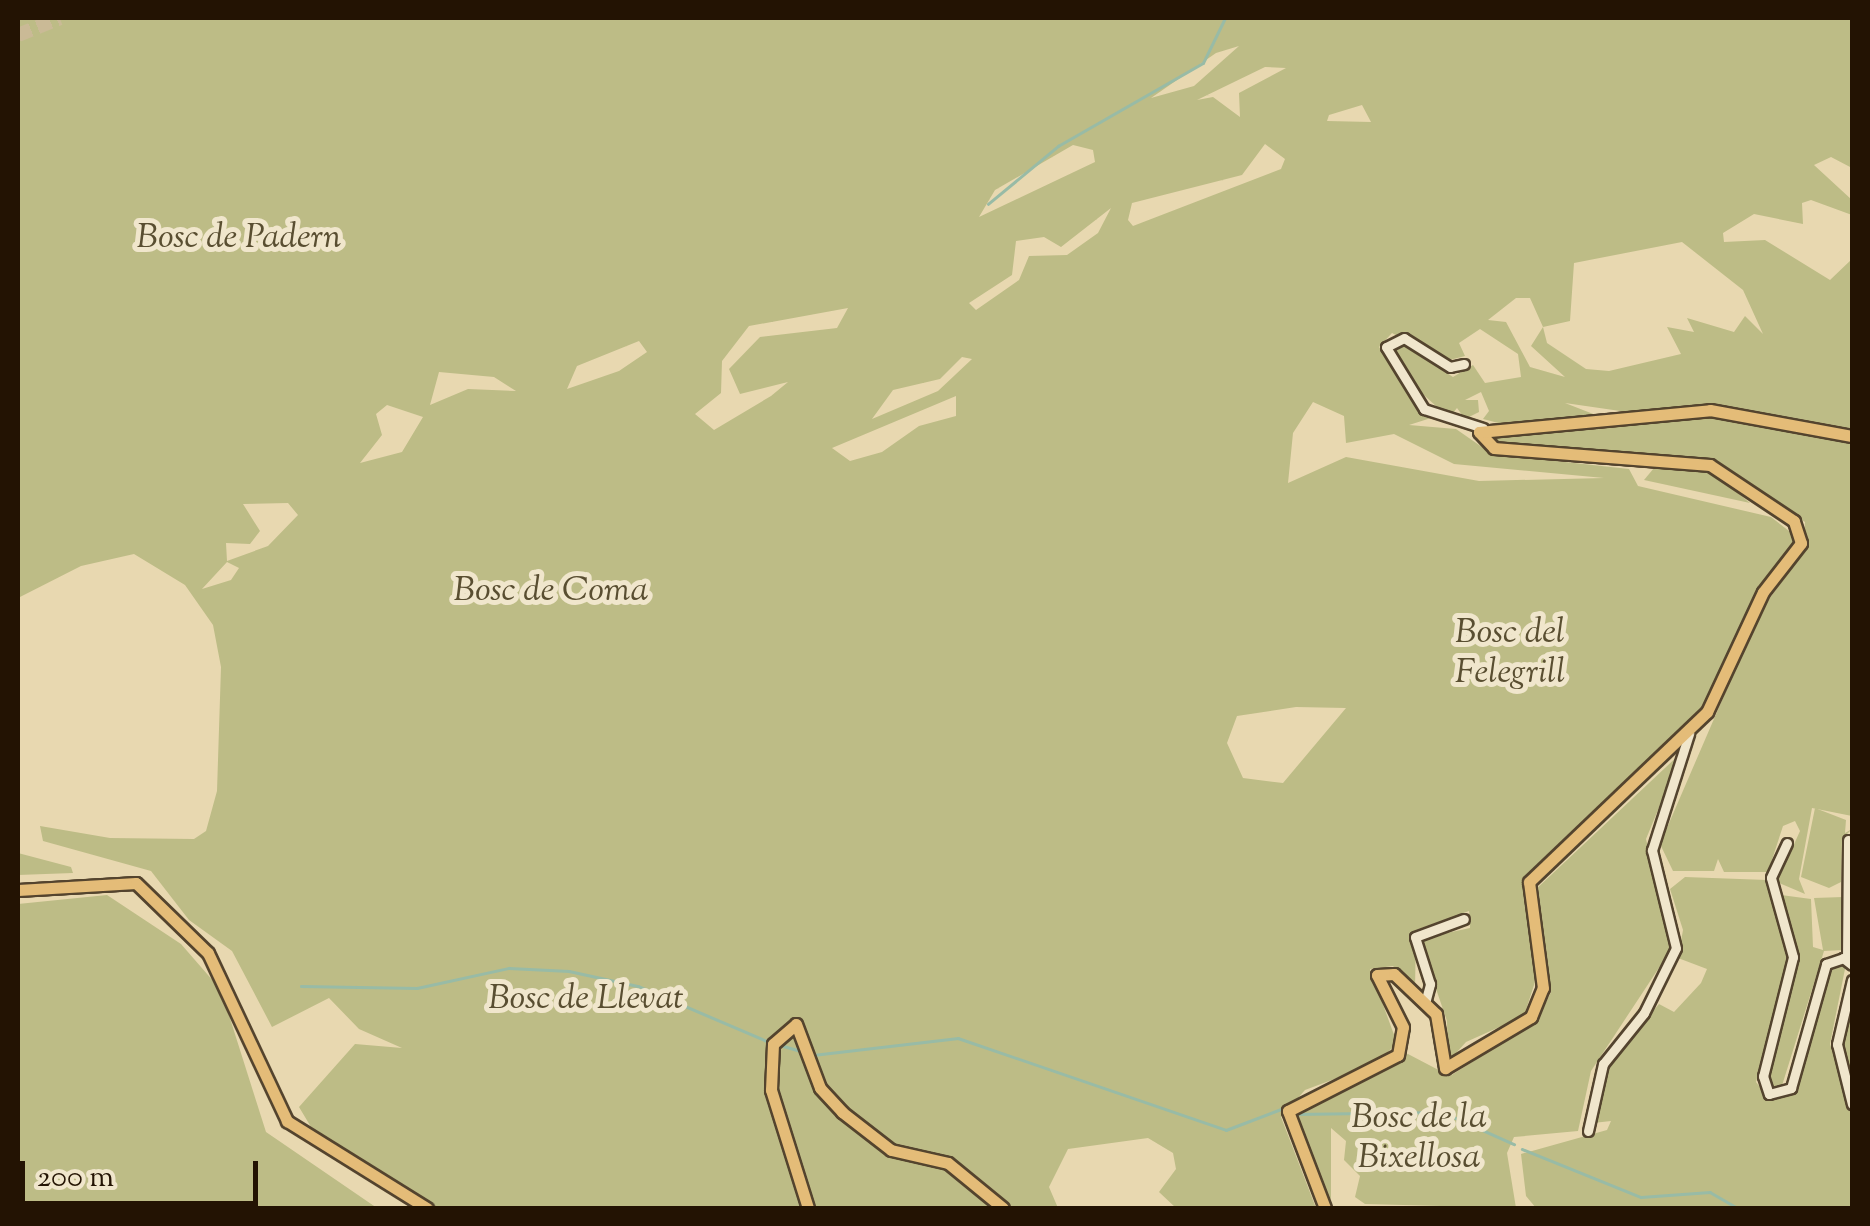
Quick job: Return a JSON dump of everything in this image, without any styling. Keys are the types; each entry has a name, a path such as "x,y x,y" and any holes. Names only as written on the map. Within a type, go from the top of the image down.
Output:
{"main road":[{"path":"1325,1208 1288,1111 1398,1054 1402,1027 1377,975 1394,974 1440,1022 1445,1068 1531,1017 1543,988 1530,882 1689,734 1736,665 1762,592 1797,553 1800,528 1710,466 1494,448 1480,441 1483,428 1551,431 1710,410 1852,436"},
{"path":"18,890 136,883 208,953 287,1122 427,1208"},
{"path":"808,1208 771,1090 773,1044 796,1024 820,1088 842,1112 891,1150 948,1163 1003,1208"}],"street":[{"path":"1464,364 1450,367 1404,338 1386,347 1424,409 1483,428"},
{"path":"1588,1131 1602,1064 1644,1013 1676,948 1652,850 1689,734"},
{"path":"1786,842 1771,878 1793,956 1763,1076 1769,1094 1791,1088 1826,964 1850,962 1848,840"},
{"path":"1425,1003 1430,984 1415,937 1464,919"},
{"path":"1852,980 1836,1044 1852,1104"}],"green space":[{"path":"18,18 1852,18 1852,168 1831,157 1814,165 1852,200 1852,215 1811,200 1802,203 1803,224 1754,214 1723,233 1724,242 1765,240 1830,280 1852,259 1852,432 1740,409 1634,413 1565,403 1601,417 1510,426 1483,419 1489,411 1481,392 1465,400 1478,400 1479,412 1465,419 1457,408 1449,418 1413,385 1391,348 1398,341 1453,377 1473,365 1485,383 1521,377 1518,354 1480,329 1459,343 1465,356 1446,361 1392,333 1379,347 1431,418 1409,425 1456,429 1492,454 1629,469 1638,486 1771,517 1798,538 1697,718 1525,881 1535,982 1524,1016 1466,1042 1448,1062 1447,1021 1419,939 1470,928 1469,911 1416,930 1415,990 1393,966 1370,969 1397,1043 1377,1063 1305,1090 1281,1117 1316,1208 1176,1208 1159,1192 1176,1169 1173,1153 1148,1138 1068,1149 1049,1187 1058,1208 437,1208 317,1137 299,1107 355,1044 402,1048 359,1029 329,998 272,1027 232,951 189,920 151,871 43,841 40,826 110,838 194,839 206,831 217,791 221,667 213,625 185,585 134,554 81,566 18,598","holes":["1239,46 1194,86 1151,98 1216,53","1265,67 1286,68 1239,93 1240,117 1213,97 1197,100","1362,105 1371,122 1327,121 1329,115","1265,144 1285,159 1281,169 1133,226 1128,220 1132,203 1242,175","1073,145 1093,150 1095,162 979,217 995,190","1111,208 1098,233 1067,255 1029,256 1019,280 976,310 969,303 1012,275 1016,241 1044,237 1061,247","1682,242 1743,290 1763,334 1745,316 1734,332 1687,318 1694,332 1667,327 1681,354 1609,371 1586,369 1547,343 1543,327 1570,321 1574,263","1516,298 1530,298 1543,327 1531,346 1565,377 1530,367 1506,322 1488,320","848,308 837,328 760,337 729,369 740,394 788,382 714,430 695,414 721,393 722,361 749,326","639,341 647,352 619,371 567,389 577,366","962,357 972,359 938,391 872,419 893,390 940,379","439,372 494,377 516,391 468,389 430,405","956,396 956,416 919,426 882,452 850,461 832,448","1313,402 1344,416 1346,443 1394,434 1454,464 1604,478 1479,481 1346,457 1288,483 1293,433","387,405 423,417 402,452 360,463 382,435 376,414","288,503 298,515 268,546 227,561 226,543 250,544 260,531 243,504","227,562 239,568 231,580 202,589","1296,707 1346,708 1283,783 1243,778 1227,743 1237,716"]},
{"path":"1726,414 1852,440 1852,816 1812,808 1799,879 1805,894 1777,882 1800,831 1795,821 1783,826 1768,872 1724,872 1718,859 1714,871 1673,871 1660,844 1761,610 1803,553 1805,522 1730,473 1489,440 1491,433"},
{"path":"1654,468 1712,472 1750,503 1644,480"},
{"name":"Bosc de la Bixellosa","path":"1682,752 1646,839 1672,948 1591,1071 1578,1131 1514,1137 1507,1153 1516,1208 1365,1204 1355,1197 1360,1176 1344,1160 1346,1141 1331,1128 1331,1199 1325,1195 1296,1112 1408,1054 1450,1076 1537,1021 1551,992 1534,891"},
{"path":"1815,808 1846,820 1845,833 1852,829 1842,839 1841,882 1829,888 1801,877"},
{"path":"18,853 71,867 73,873 18,875"},
{"name":"Bosc de la Bixellosa","path":"1685,877 1767,880 1785,927 1787,958 1756,1082 1770,1100 1795,1090 1829,971 1846,964 1830,1044 1852,1109 1852,1208 1536,1208 1526,1196 1521,1154 1607,1130 1611,1121 1593,1123 1612,1059 1659,1004 1674,1012 1701,983 1707,969 1678,958 1683,930 1670,889"},
{"path":"107,895 181,944 221,990 266,1132 377,1208 18,1208 18,904"},
{"path":"1781,895 1811,899 1813,947 1823,950 1814,898 1843,897 1843,950 1824,951 1780,1092 1767,1082 1798,950"},
{"path":"1852,999 1852,1099 1841,1045"}],"waterway":[{"path":"988,204 1058,146 1203,63 1225,18"},
{"path":"301,986 417,988 509,968 569,971 638,986 767,1041"},
{"path":"813,1055 958,1038 1226,1130 1281,1109"},
{"path":"780,1045 801,1051"},
{"path":"1294,1114 1442,1112 1514,1144"},
{"path":"1522,1149 1641,1197 1710,1192 1738,1208"}],"tunnel":[{"path":"18,35 60,18"}],"park label":[{"name":"Bosc de Padern","path":"239,239"},
{"name":"Bosc de Coma","path":"551,592"},
{"name":"Bosc del Felegrill","path":"1510,654"},
{"name":"Bosc de Llevat","path":"586,1000"}]}
